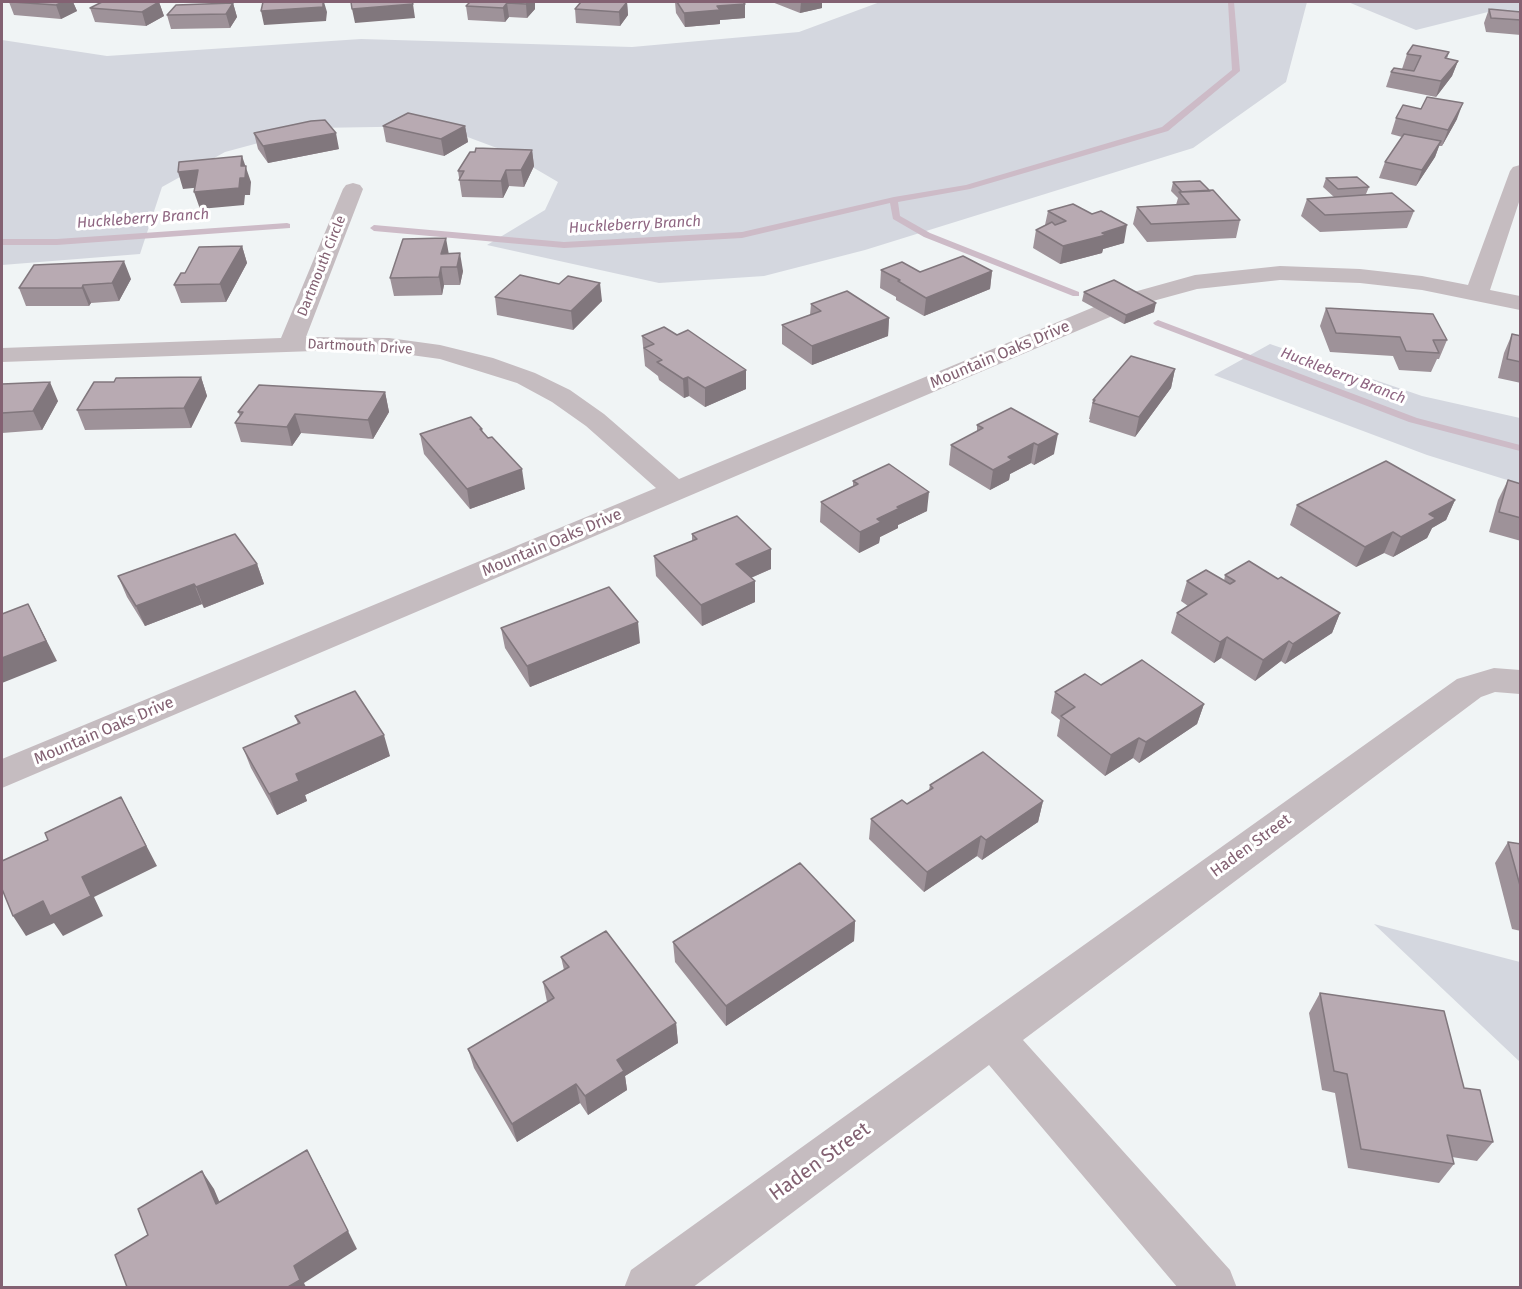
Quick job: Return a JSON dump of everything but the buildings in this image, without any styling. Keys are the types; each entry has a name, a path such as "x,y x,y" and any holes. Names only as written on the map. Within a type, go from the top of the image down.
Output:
{"street":[{"path":"1477,294 1521,171"},
{"name":"Dartmouth Circle","path":"291,344 353,189"},
{"path":"1131,300 1195,282 1280,273 1422,283 1521,303"},
{"name":"Mountain Oaks Drive","path":"2,774 1102,312"},
{"name":"Dartmouth Drive","path":"2,355 291,344 388,345 440,352 484,363 526,378 561,396 595,420 676,491"},
{"name":"Haden Street","path":"649,1287 1469,687 1494,680 1521,682"},
{"path":"992,1036 1212,1287"}],"shaded area":[{"path":"880,2 1307,2 1286,82 1193,148 865,250 764,276 659,283 487,245 545,210 558,182 505,151 438,126 314,128 225,152 162,187 140,254 2,265 2,40 107,56 361,39 632,47 799,32"},
{"path":"1348,2 1520,2 1520,21 1488,12 1416,30"},
{"path":"1270,344 1422,396 1520,418 1520,484 1427,455 1214,375"},
{"path":"1374,924 1520,962 1520,1062"}],"waterway":[{"name":"Huckleberry Branch","path":"894,200 967,187 1165,129 1236,71 1231,2"},
{"name":"Huckleberry Branch","path":"374,228 564,245 742,235 894,200"},
{"name":"Huckleberry Branch","path":"894,200 896,217 927,235 1076,294"},
{"name":"Huckleberry Branch","path":"2,242 57,242 287,226"},
{"name":"Huckleberry Branch","path":"1158,323 1413,420 1520,448"}]}
